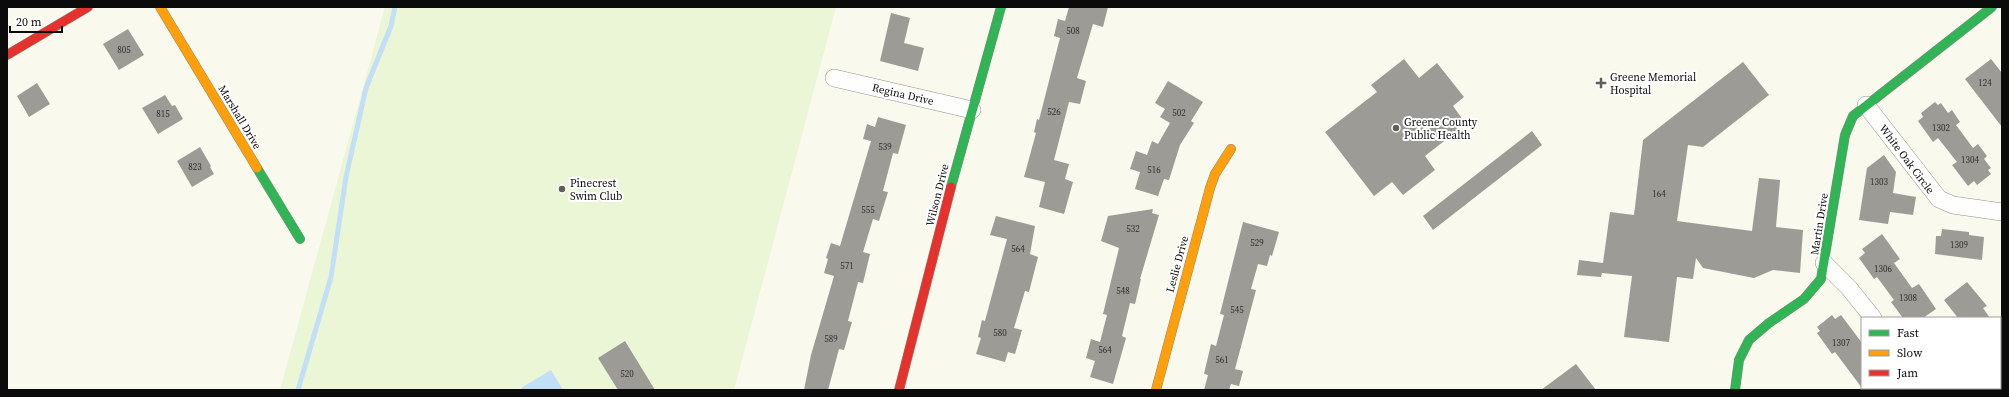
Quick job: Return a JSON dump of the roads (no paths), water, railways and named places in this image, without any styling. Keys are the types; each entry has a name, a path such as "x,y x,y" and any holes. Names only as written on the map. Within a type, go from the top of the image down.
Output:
{"street":[{"path":"7,55 88,7"},
{"name":"Marshall Drive","path":"160,7 300,239"},
{"name":"Wilson Drive","path":"899,390 972,110 1001,7"},
{"name":"Martin Drive","path":"1735,390 1742,350 1762,328 1810,295 1821,279 1845,135 1853,116 1992,7"},
{"name":"Regina Drive","path":"834,78 972,110"},
{"name":"White Oak Circle","path":"1866,105 1938,199 1953,205 2002,212"},
{"name":"Leslie Drive","path":"1156,390 1210,188 1215,174 1231,149"},
{"path":"1824,263 1849,288 1872,317"}],"water":[{"path":"551,370 563,390 523,390 521,388"}],"waterway":[{"path":"298,390 331,277 346,177 366,88 391,26 395,7"}],"place":[{"name":"Greene Memorial Hospital","path":"1601,83"},
{"name":"Greene County Public Health","path":"1396,128"},
{"name":"Pinecrest Swim Club","path":"562,189"}]}
